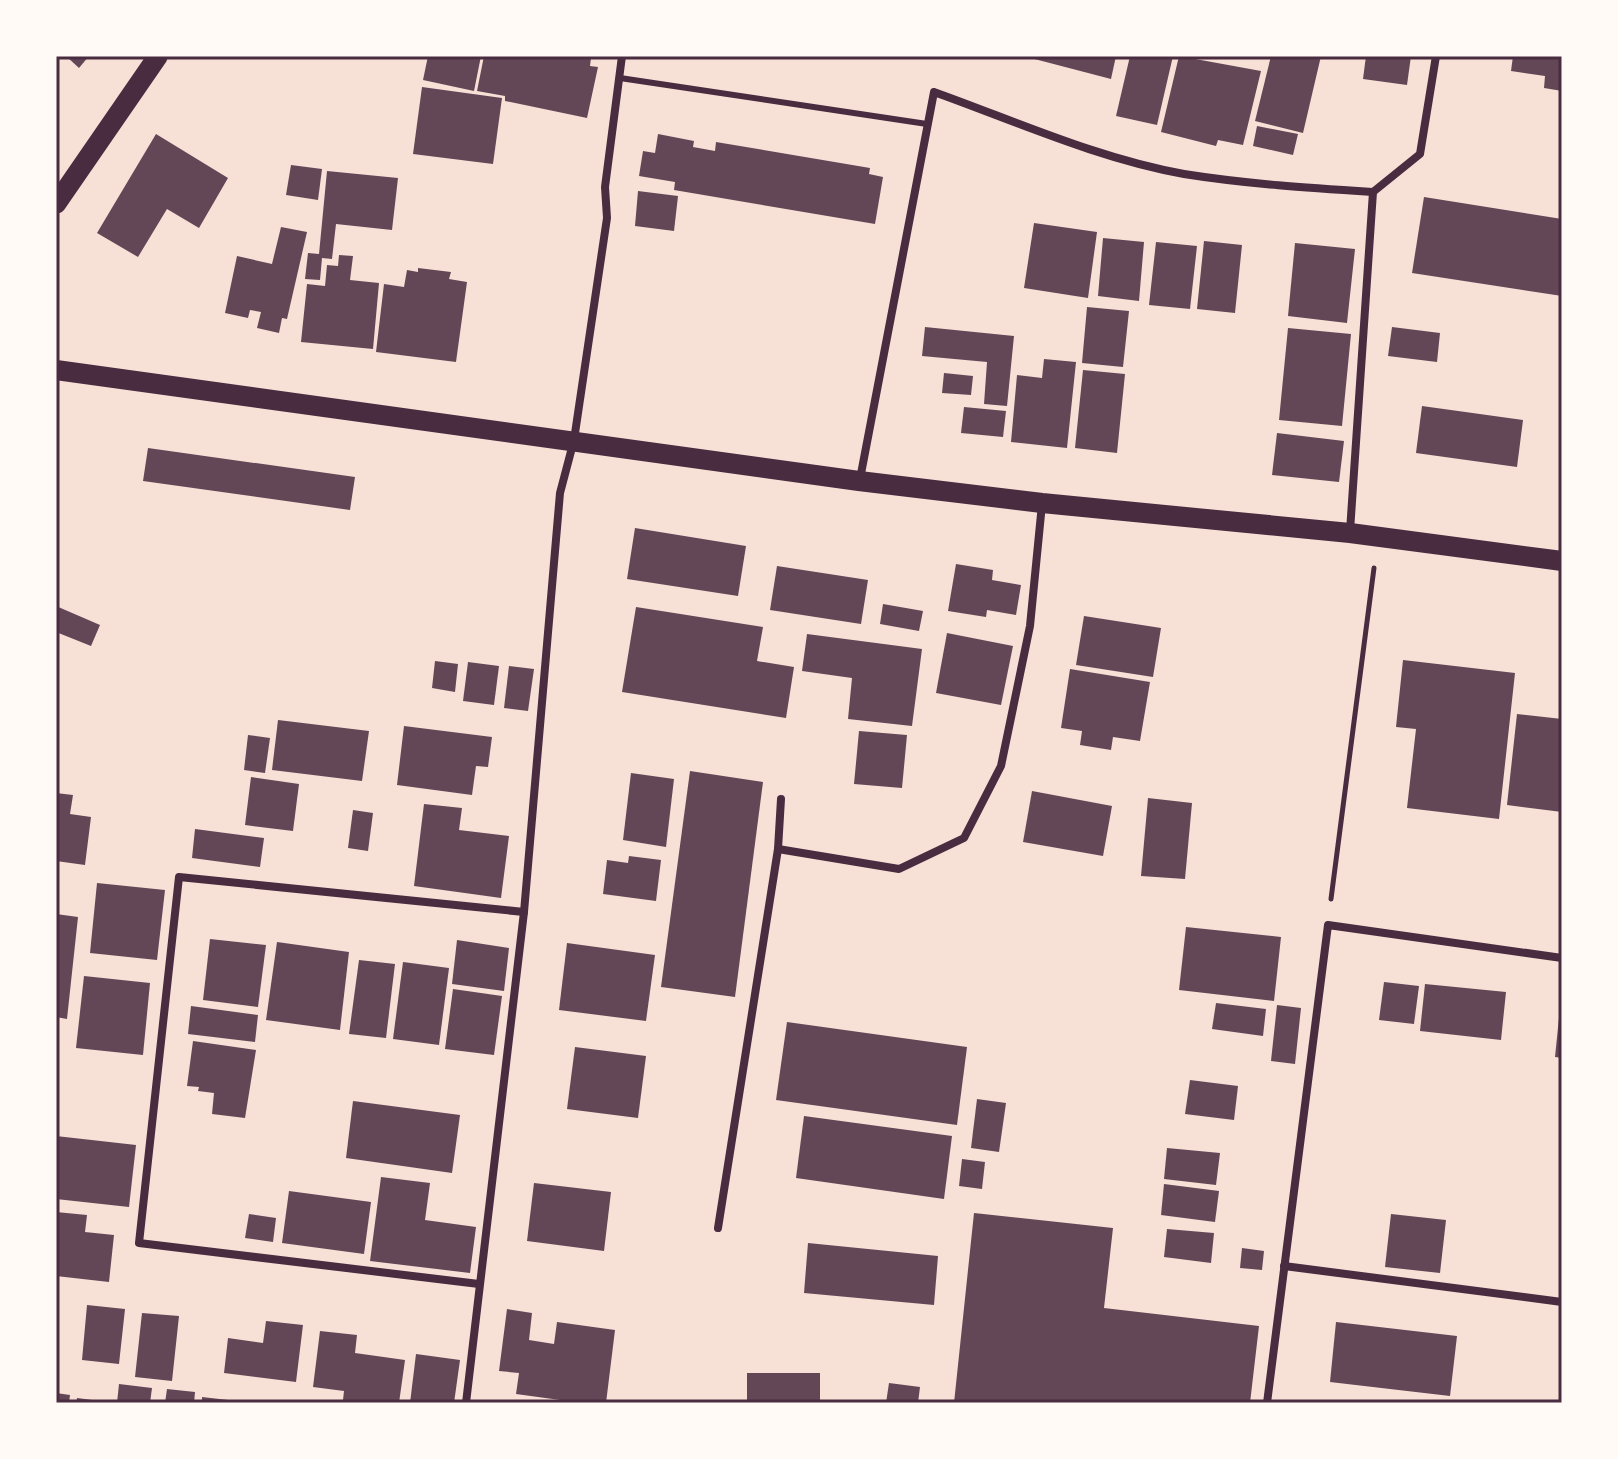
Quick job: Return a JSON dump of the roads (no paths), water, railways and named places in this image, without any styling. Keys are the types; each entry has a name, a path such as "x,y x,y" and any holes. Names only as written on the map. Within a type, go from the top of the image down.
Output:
{"main road":[{"path":"56,204 158,56"},
{"path":"56,370 859,481 1042,503 1350,533 1562,561"}],"street":[{"path":"466,1403 524,912 560,493 574,440 607,218 605,187 622,56"},
{"path":"859,481 934,92 1106,153 1182,173 1271,185 1373,192 1420,154 1436,56"},
{"path":"1350,533 1373,192"},
{"path":"778,849 899,869 964,838 1001,766 1030,626 1042,503"},
{"path":"718,1228 778,849 781,799"},
{"path":"479,1284 139,1243 179,877 524,912"},
{"path":"1267,1403 1328,925 1562,958"},
{"path":"1284,1266 1562,1302"}],"lane":[{"path":"620,78 927,124"}]}
